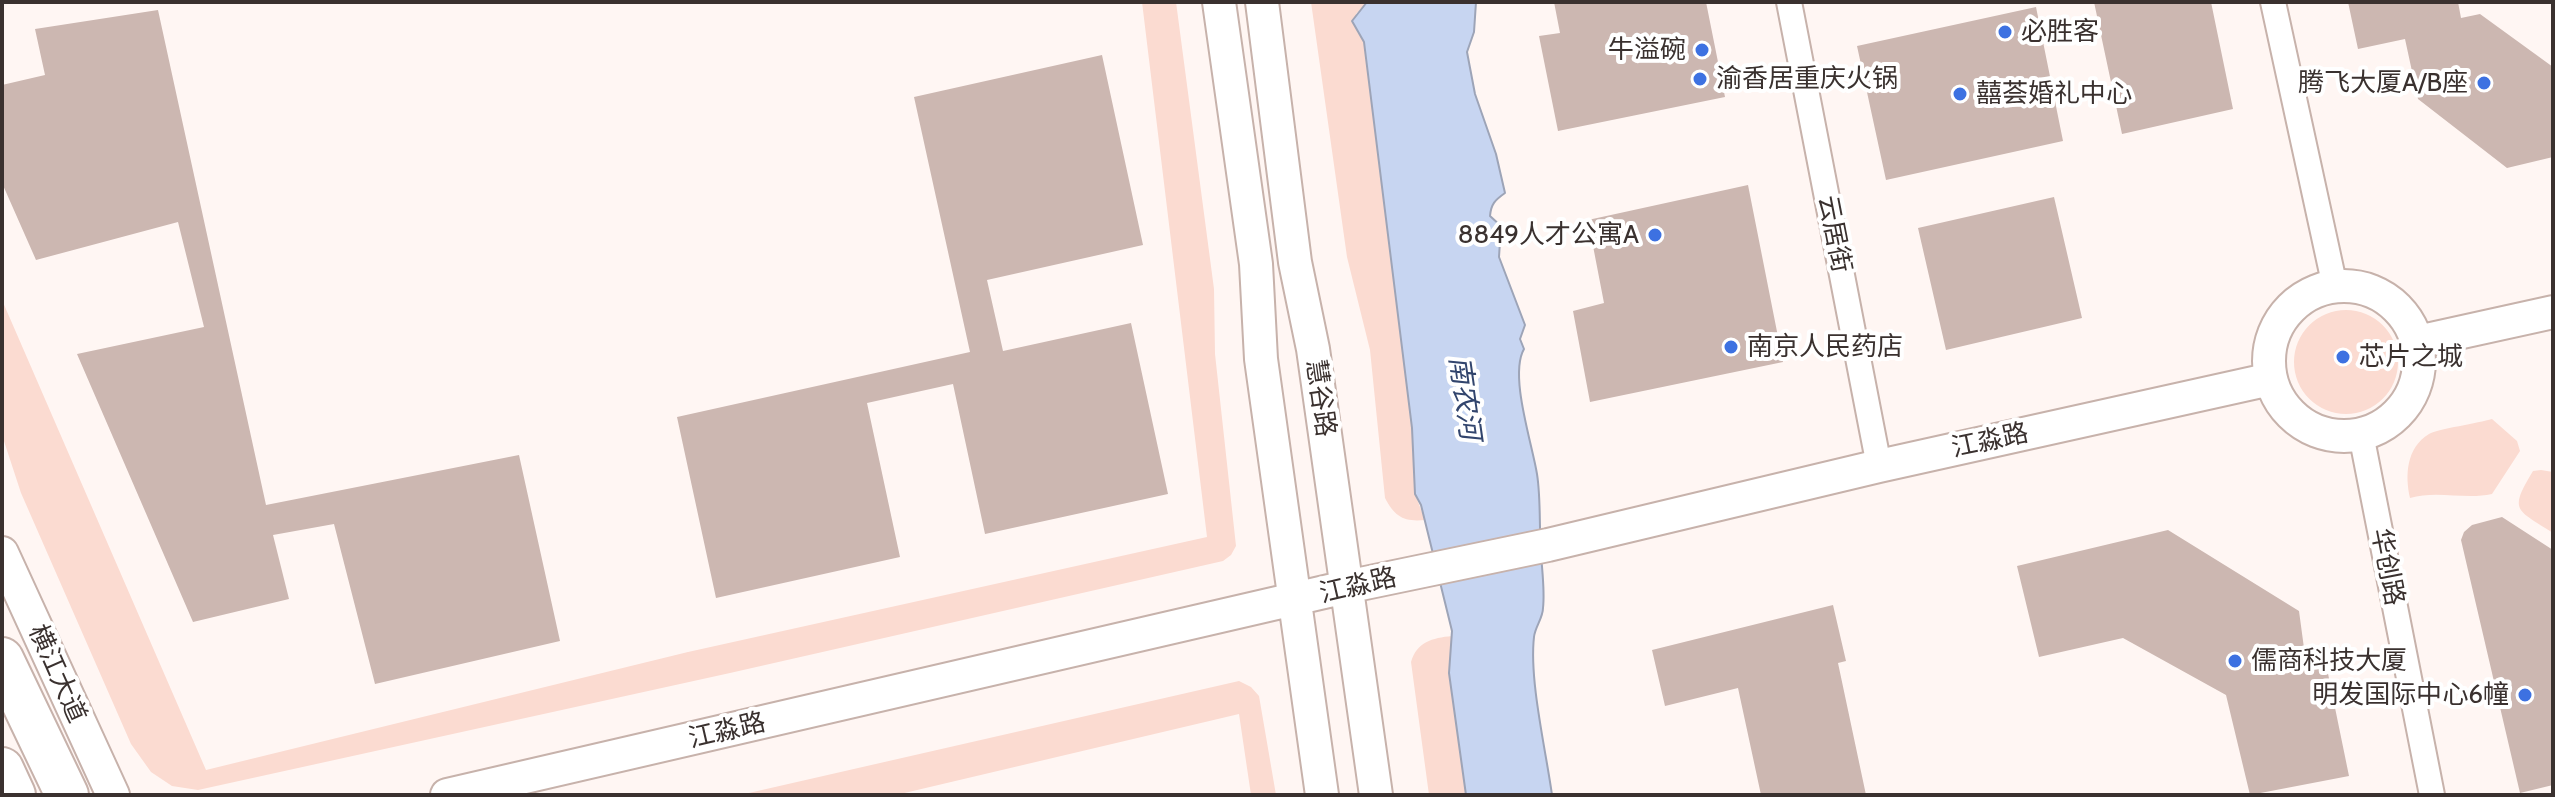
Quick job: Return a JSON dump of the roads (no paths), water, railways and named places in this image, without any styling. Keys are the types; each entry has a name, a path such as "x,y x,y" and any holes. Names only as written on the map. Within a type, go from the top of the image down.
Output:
{"highway":[{"path":"2,659 67,795"},
{"path":"2,769 14,795"}],"street":[{"name":"慧谷路","path":"1219,2 1256,264 1261,359 1322,795"},
{"name":"慧谷路","path":"1262,2 1295,262 1313,349 1376,795"},
{"name":"云居街","path":"1789,2 1879,466"},
{"path":"2273,2 2335,287"},
{"path":"2335,287 2365,288 2388,299 2405,316 2417,342 2420,360 2416,384 2405,405 2388,422 2361,434 2344,436 2320,432 2299,421 2281,403 2271,379 2269,353 2276,328 2292,307 2314,292 2335,287"},
{"path":"2417,342 2553,312"},
{"name":"江淼路","path":"447,795 1346,587 1548,545 1879,466 2271,379"},
{"name":"华创路","path":"2361,434 2432,795"},
{"name":"横江大道","path":"2,553 113,795"}],"water":[{"name":"南农河","path":"1367,2 1476,2 1474,32 1467,52 1475,94 1496,154 1505,193 1494,203 1490,216 1501,226 1499,257 1525,325 1520,339 1524,349 1520,361 1520,392 1538,484 1544,588 1543,612 1534,637 1534,674 1552,795 1466,795 1449,673 1452,631 1421,505 1415,494 1412,428 1364,42 1352,21"}],"place":[{"name":"必胜客","path":"2005,32"},
{"name":"牛溢碗","path":"1702,50"},
{"name":"渝香居重庆火锅","path":"1700,79"},
{"name":"腾飞大厦A/B座","path":"2484,83"},
{"name":"囍荟婚礼中心","path":"1960,94"},
{"name":"8849人才公寓A","path":"1655,235"},
{"name":"南京人民药店","path":"1731,347"},
{"name":"芯片之城","path":"2343,357"},
{"name":"儒商科技大厦","path":"2235,661"},
{"name":"明发国际中心6幢","path":"2525,695"}]}
